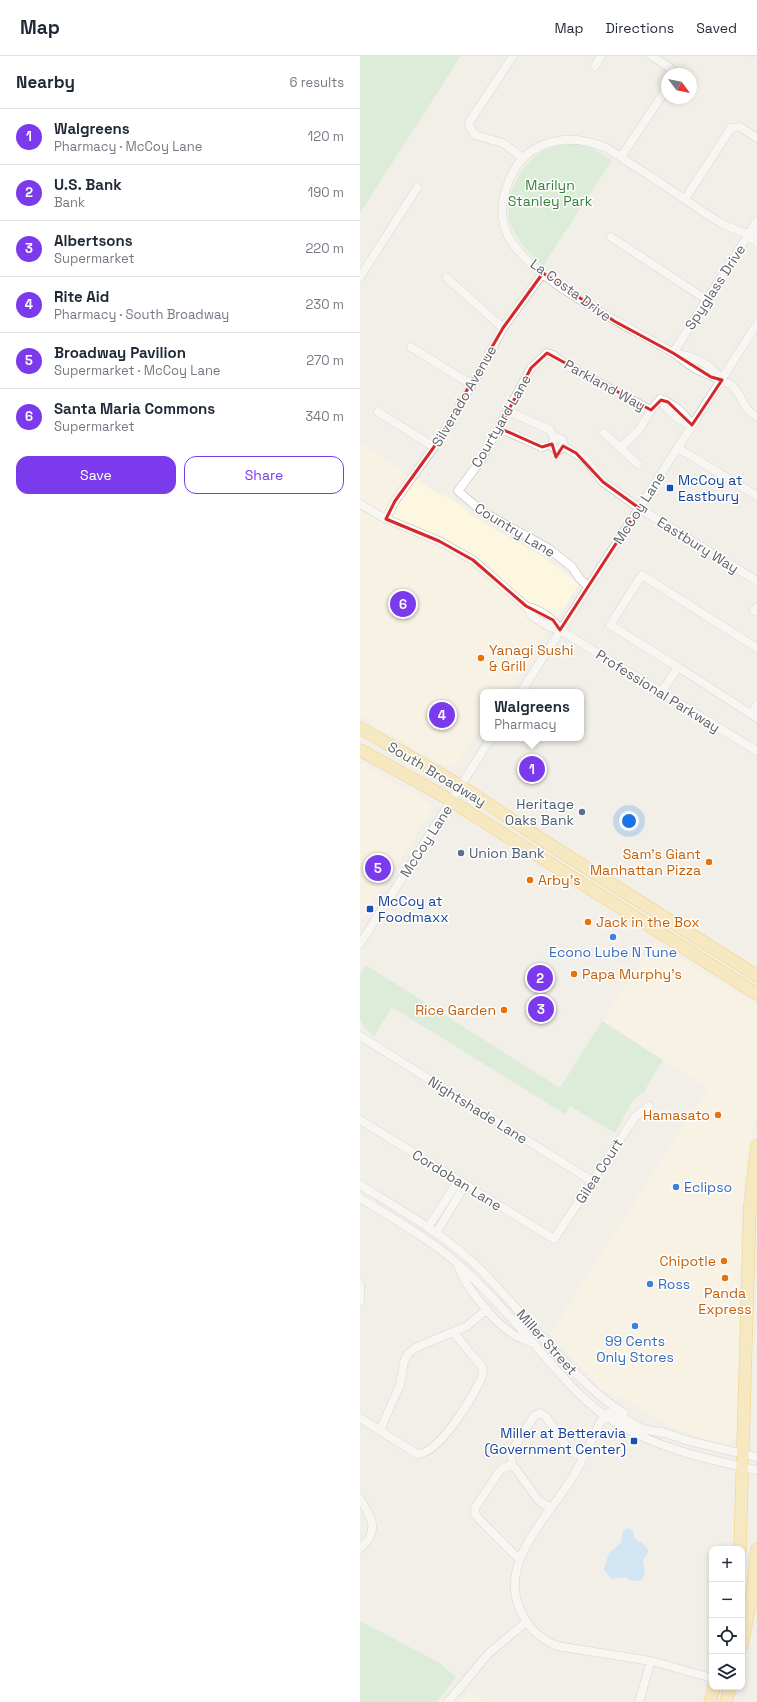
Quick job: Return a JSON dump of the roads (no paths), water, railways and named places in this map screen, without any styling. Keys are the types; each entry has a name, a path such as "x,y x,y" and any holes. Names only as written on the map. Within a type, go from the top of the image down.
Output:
{"highway":[{"name":"South Broadway","path":"360,728 461,786 757,976"},
{"name":"South Broadway","path":"360,750 451,802 757,994"},
{"path":"582,885 592,871"},
{"path":"740,1546 752,1298 750,1205 757,1146"},
{"path":"745,1629 753,1588 757,1549"},
{"path":"710,1702 713,1690"},
{"path":"726,1702 729,1690"}],"street":[{"path":"513,56 470,121 469,126 475,135 503,143 523,158 547,143 562,139 578,139 600,145 621,157 712,217 735,230 753,234 757,242"},
{"path":"595,66 601,56"},
{"path":"652,56 670,68"},
{"path":"621,157 661,97"},
{"path":"685,199 731,128 740,127 757,138"},
{"name":"La Costa Drive","path":"523,158 508,180 502,211 504,227 516,248 543,273 614,321 673,352 684,363 711,377 722,380 737,390 743,405 749,413 757,417"},
{"path":"360,277 417,188"},
{"name":"Spyglass Drive","path":"673,352 753,234 757,222"},
{"path":"611,237 707,300"},
{"name":"Silverado Avenue","path":"386,519 395,501 434,447 472,385 503,328 543,273"},
{"path":"448,278 503,328"},
{"name":"McCoy Lane","path":"523,689 757,324"},
{"path":"411,347 472,385"},
{"name":"Parkland Way","path":"547,353 553,355 569,367 651,410 660,400 664,407 684,423 692,425"},
{"name":"Courtyard Lane","path":"458,491 481,460 531,368 547,353"},
{"path":"620,448 639,430 651,410"},
{"path":"499,428 542,447 553,442 550,430 508,411"},
{"path":"378,412 434,447"},
{"path":"604,433 638,464"},
{"name":"Eastbury Way","path":"553,442 556,449 560,449 563,446 585,459 602,482 639,508 757,581"},
{"path":"678,448 757,496"},
{"name":"Country Lane","path":"458,491 483,512 548,548 572,567 580,579 588,586"},
{"name":"Professional Parkway","path":"360,504 386,519 439,541 473,560 526,606 537,609 553,620 560,630 757,751"},
{"path":"757,648 642,575 610,625 678,666 754,716 757,705"},
{"path":"661,693 678,666"},
{"name":"McCoy Lane","path":"360,944 489,741"},
{"name":"Nightshade Lane","path":"360,1029 361,1040 592,1181"},
{"name":"Gilea Court","path":"554,1239 634,1117 649,1106"},
{"name":"Cordoban Lane","path":"360,1120 554,1239"},
{"path":"428,1228 458,1181"},
{"name":"Miller Street","path":"360,1185 436,1233 478,1267 576,1374 613,1406 663,1433 689,1441 757,1457"},
{"path":"436,1233 465,1185"},
{"name":"Miller Street","path":"360,1198 418,1234 457,1263 477,1282 568,1382 606,1416 642,1437 661,1444 757,1470"},
{"name":"Miller Street","path":"457,1263 465,1282 487,1309 511,1333 534,1344"},
{"path":"360,1284 360,1301"},
{"path":"380,1430 400,1385 404,1362 408,1354 415,1348 454,1333 467,1326 487,1309"},
{"path":"360,1418 417,1454 420,1454 438,1443 446,1434 480,1383 483,1370 454,1333"},
{"path":"663,1433 643,1429 612,1412 606,1416 571,1480 519,1559 514,1580 515,1596 519,1609 526,1622 545,1640 557,1646 651,1661 709,1677"},
{"path":"552,1508 539,1501 512,1464 511,1452 534,1416 540,1413 546,1417 570,1451 583,1457"},
{"path":"512,1464 501,1469 475,1508 475,1512 479,1519 519,1559"},
{"path":"360,1499 371,1516 372,1524 369,1538 360,1548"},
{"path":"448,1702 489,1653 526,1622"},
{"path":"638,1702 651,1661"}],"water":[{"path":"627,1528 633,1531 634,1538 646,1546 648,1551 643,1560 645,1573 642,1580 633,1581 625,1577 612,1579 604,1569 609,1553 621,1543 623,1531"}],"railway":[{"path":"752,56 757,59"}],"place":[{"name":"McCoy at Eastbury","path":"670,488"},
{"name":"Santa Maria Commons","path":"403,604"},
{"name":"Yanagi Sushi & Grill","path":"481,658"},
{"name":"Rite Aid","path":"442,715"},
{"name":"Walgreens","path":"532,769"},
{"name":"Heritage Oaks Bank","path":"582,812"},
{"name":"Union Bank","path":"461,853"},
{"name":"Sam's Giant Manhattan Pizza","path":"709,862"},
{"name":"Broadway Pavilion","path":"378,868"},
{"name":"Arby's","path":"530,880"},
{"name":"McCoy at Foodmaxx","path":"370,909"},
{"name":"Jack in the Box","path":"588,922"},
{"name":"Econo Lube N Tune","path":"613,937"},
{"name":"Papa Murphy's","path":"574,974"},
{"name":"U.S. Bank","path":"540,978"},
{"name":"Albertsons","path":"541,1009"},
{"name":"Rice Garden","path":"504,1010"},
{"name":"Hamasato","path":"718,1115"},
{"name":"Eclipso","path":"676,1187"},
{"name":"Chipotle","path":"724,1261"},
{"name":"Panda Express","path":"725,1278"},
{"name":"Ross","path":"650,1284"},
{"name":"99 Cents Only Stores","path":"635,1326"},
{"name":"Miller at Betteravia (Government Center)","path":"634,1441"}],"park label":[{"name":"Marilyn Stanley Park","path":"550,194"}]}
